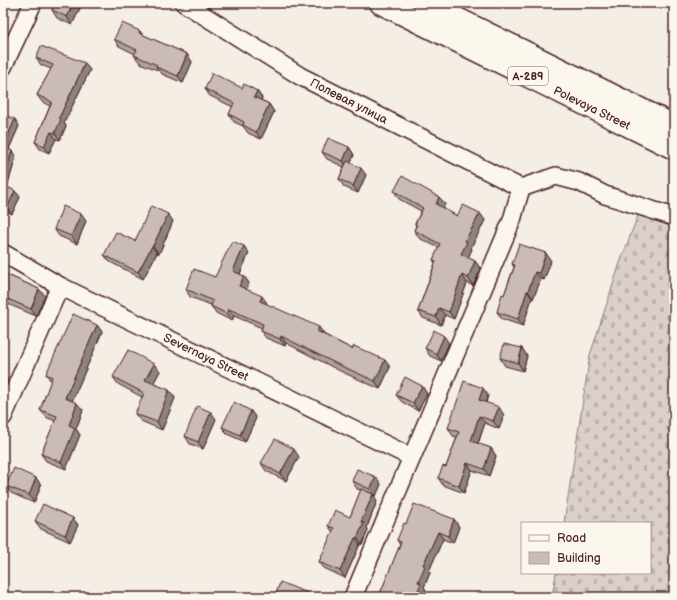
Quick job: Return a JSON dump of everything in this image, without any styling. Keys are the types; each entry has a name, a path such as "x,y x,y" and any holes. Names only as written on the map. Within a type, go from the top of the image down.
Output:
{"highway":[{"name":"Polevaya Street","path":"381,3 674,148"},
{"name":"Polevaya Street","path":"425,3 674,126"}],"street":[{"path":"3,67 33,3"},
{"name":"Полевая улица","path":"184,3 300,76 521,188"},
{"path":"353,597 512,220 521,188 556,176 579,182 605,194 674,217"},
{"name":"Severnaya Street","path":"3,253 60,286 411,457"},
{"path":"3,417 60,286"}],"green space":[{"path":"644,199 674,213 674,597 552,597 556,574 651,574 651,522 564,522 590,355 620,263"}],"building":[{"path":"55,3 73,3 67,17 52,10"},
{"path":"122,23 140,31 139,33 187,54 178,76 156,67 157,65 134,55 137,50 114,39"},
{"path":"41,46 85,63 59,118 61,119 55,133 51,132 44,146 35,142 52,102 37,95 53,65 36,58"},
{"path":"212,73 242,88 244,84 257,91 254,97 269,104 256,132 243,125 244,122 229,114 234,103 205,89"},
{"path":"3,115 15,119 3,147"},
{"path":"328,138 349,147 343,161 322,152"},
{"path":"3,147 12,151 3,179"},
{"path":"347,161 361,168 353,186 339,179"},
{"path":"402,176 439,197 436,204 457,216 463,205 480,213 465,241 467,242 461,254 475,261 468,278 462,275 449,312 439,308 436,317 418,311 436,261 433,260 440,244 414,230 417,225 415,224 423,208 394,191"},
{"path":"3,185 15,191 7,208 3,206"},
{"path":"63,206 81,214 71,236 54,229"},
{"path":"151,206 168,214 153,246 138,272 104,255 116,232 135,241"},
{"path":"232,241 244,246 233,271 244,276 239,286 262,296 260,301 319,327 317,331 352,349 354,346 385,360 375,381 281,336 280,339 261,331 263,324 229,309 227,314 211,306 213,301 186,289 194,269 215,277"},
{"path":"519,244 546,253 539,273 535,272 518,319 497,312 502,294 504,295 515,265 512,264"},
{"path":"3,273 39,289 31,309 3,297"},
{"path":"73,314 97,325 65,398 77,403 69,425 75,428 61,462 41,454 57,416 40,410 52,377 46,374"},
{"path":"434,330 444,336 436,354 425,348"},
{"path":"504,344 522,348 518,363 500,358"},
{"path":"128,350 154,364 145,380 169,390 157,422 135,414 144,393 113,377"},
{"path":"405,377 422,386 413,403 396,395"},
{"path":"464,381 483,388 479,400 499,407 493,421 479,416 471,441 491,448 484,469 467,463 459,486 438,478 443,466 446,467 459,432 448,428"},
{"path":"234,402 251,411 240,435 222,427"},
{"path":"197,406 211,412 198,442 185,436"},
{"path":"275,439 294,449 280,474 261,463"},
{"path":"14,468 36,478 29,495 6,486"},
{"path":"357,469 376,477 370,489 352,481"},
{"path":"361,489 373,494 361,522 364,523 357,538 355,538 340,571 319,562 334,528 328,526 335,510 350,517"},
{"path":"43,504 73,518 65,535 35,521"},
{"path":"414,504 454,519 448,536 438,532 423,565 425,566 418,582 421,583 415,597 373,597 375,592 380,594 401,542 397,540 404,523 406,524"},
{"path":"280,582 310,594 308,597 275,597"}]}
